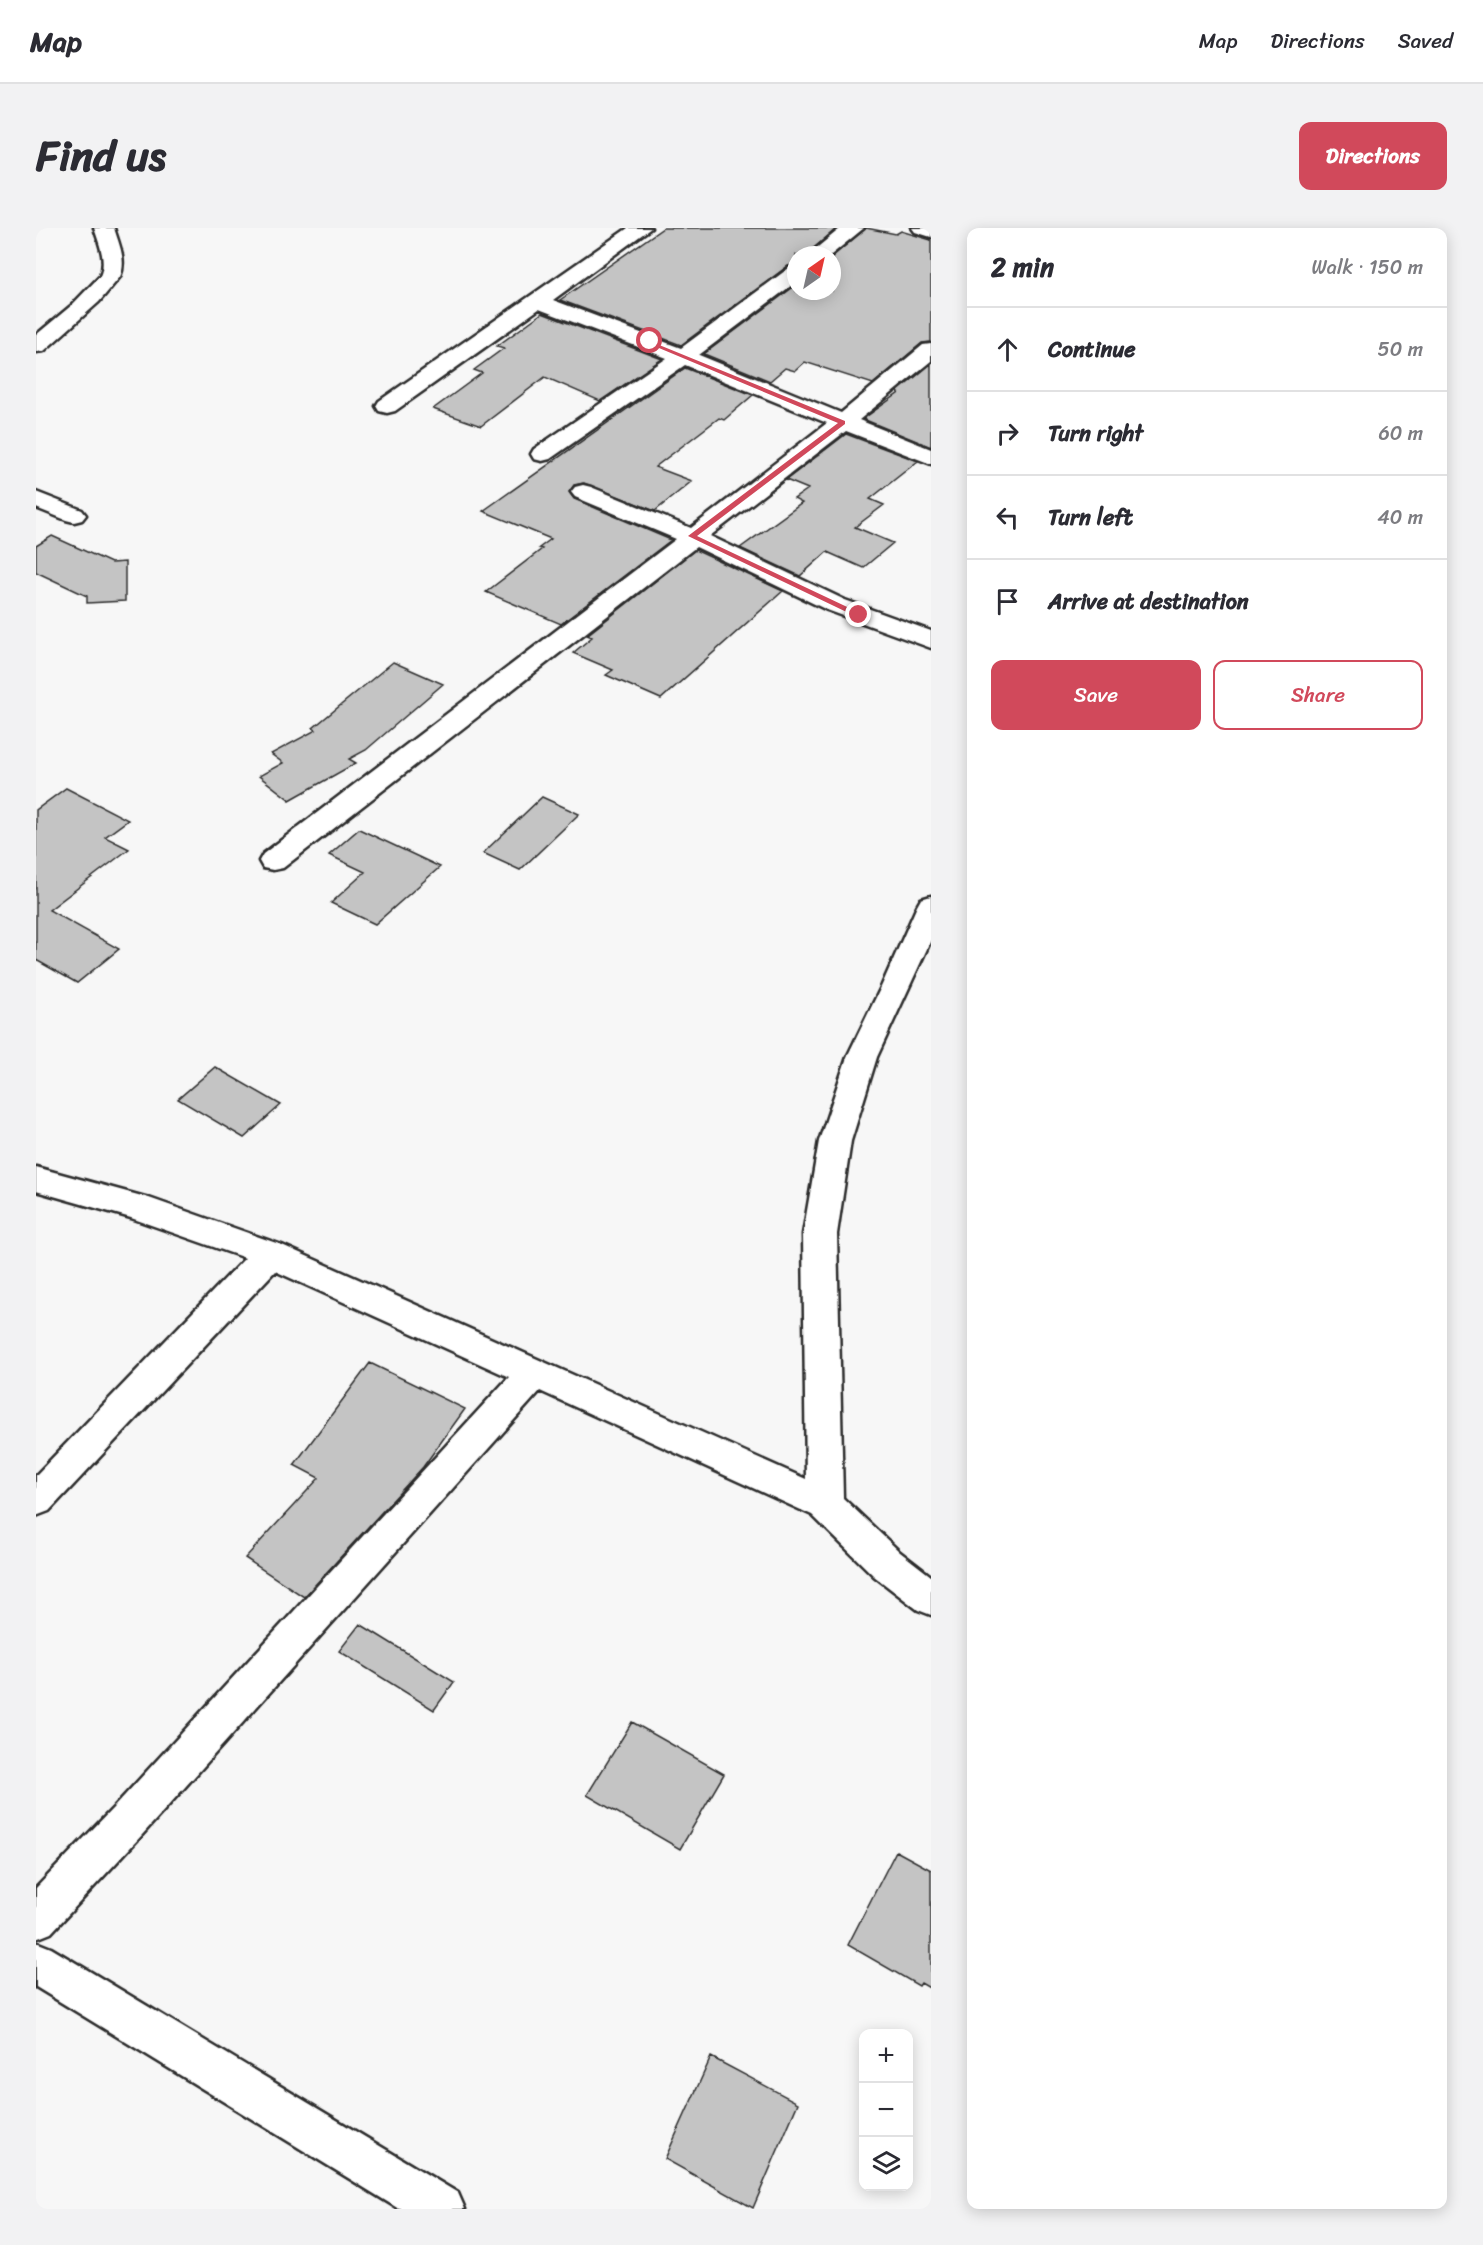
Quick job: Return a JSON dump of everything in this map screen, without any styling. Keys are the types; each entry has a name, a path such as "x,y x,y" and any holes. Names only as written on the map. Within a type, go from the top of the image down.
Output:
{"street":[{"path":"36,346 104,286 113,272 112,256 104,228"},
{"path":"387,406 641,228"},
{"path":"830,246 854,228"},
{"path":"922,228 931,231"},
{"path":"542,453 685,355 787,279"},
{"path":"537,301 685,355 842,423 931,457"},
{"path":"273,861 692,536 842,423 931,350"},
{"path":"583,492 692,536 836,605 931,640"},
{"path":"36,499 74,515"},
{"path":"825,1504 820,1234 835,1141 862,1057 897,985 931,906"},
{"path":"36,1179 137,1207 270,1254 825,1504 887,1564 931,1598"},
{"path":"36,1500 270,1254"},
{"path":"36,1918 128,1821 535,1373"},
{"path":"36,1963 442,2209"}],"building":[{"path":"663,228 837,228 816,246 787,246 787,267 681,345 560,300"},
{"path":"866,228 896,234 901,231 931,240 931,342 922,343 873,384 805,362 795,371 785,368 770,381 704,354 787,292 787,300 841,300 841,249"},
{"path":"542,313 662,359 600,401 545,377 481,426 433,409 482,373 474,370 504,348 497,346"},
{"path":"931,364 931,447 863,419 899,393 897,392"},
{"path":"685,368 753,395 724,420 719,418 655,467 692,481 655,511 584,483 574,485 569,492 574,499 671,540 561,624 486,592 542,549 539,548 551,539 483,511"},
{"path":"846,434 918,461 870,499 884,505 855,527 893,543 863,568 827,552 800,576 740,548 802,503 794,499 808,489 786,480"},
{"path":"52,536 111,563 125,562 125,601 87,603 87,596 36,572 36,546"},
{"path":"695,550 783,591 661,699 606,675 613,670 573,653 592,637 587,635"},
{"path":"393,662 443,684 366,750 349,759 356,763 290,800 259,776 283,763 271,754 316,730 313,728"},
{"path":"66,788 128,820 105,837 129,849 49,910 119,949 77,983 36,960 36,810"},
{"path":"542,797 579,814 520,870 483,853"},
{"path":"359,829 440,867 375,924 331,903 365,872 329,855"},
{"path":"215,1067 281,1105 244,1138 178,1099"},
{"path":"370,1363 465,1409 423,1467 304,1597 245,1558 319,1478 294,1465"},
{"path":"360,1624 454,1682 434,1710 339,1651"},
{"path":"632,1722 724,1774 680,1849 587,1795"},
{"path":"896,1851 931,1870 931,1989 921,1983 919,1986 848,1945"},
{"path":"711,2057 798,2103 753,2208 665,2159"}],"route":[{"path":"650,341 842,423 692,536 859,615"}]}
